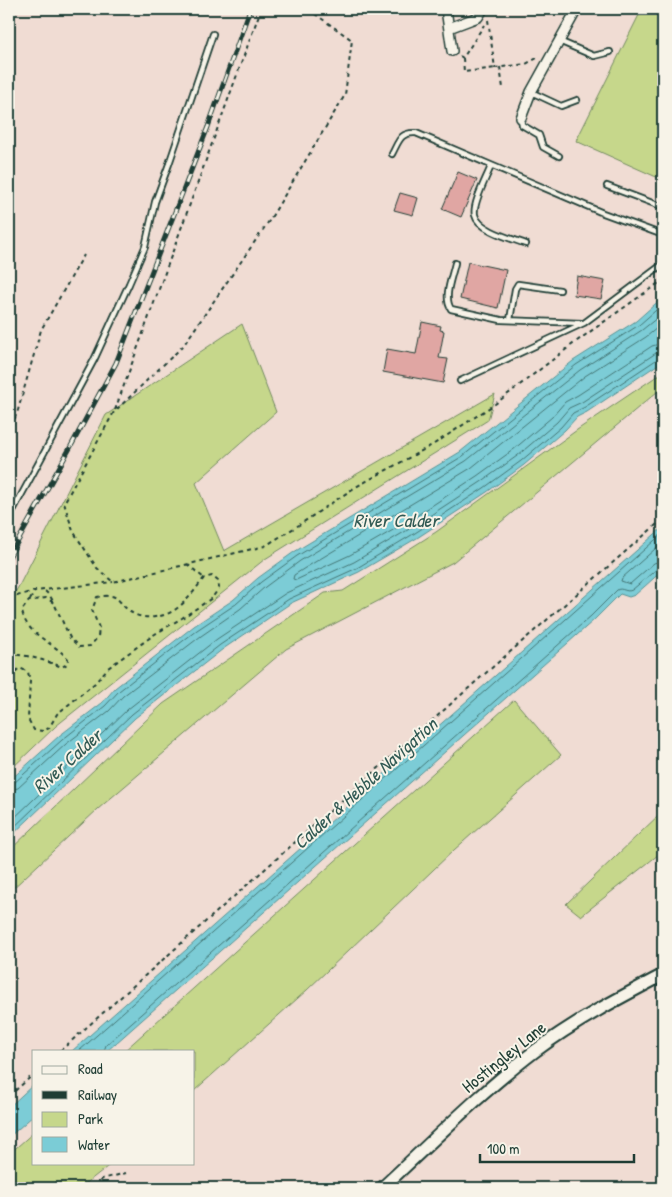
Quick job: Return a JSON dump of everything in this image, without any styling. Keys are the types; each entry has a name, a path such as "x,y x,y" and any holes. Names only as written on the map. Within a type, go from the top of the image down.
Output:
{"main road":[{"name":"Hostingley Lane","path":"382,1188 469,1107 535,1051 595,1011 663,976"}],"street":[{"path":"446,9 452,51"},
{"path":"449,28 478,17 483,9"},
{"path":"521,118 531,92 576,9"}],"lane":[{"path":"9,518 94,360 145,247 155,202 213,34"},
{"path":"559,41 594,56 610,52"},
{"path":"531,92 561,106 577,100"},
{"path":"521,118 522,125 539,135 543,147 559,156"},
{"path":"392,154 402,136 408,132 416,133 603,213 663,235"},
{"path":"491,166 476,206 475,216 490,231 526,244"},
{"path":"607,186 663,207"},
{"path":"455,263 447,298 447,304 451,310 501,320 584,323"},
{"path":"460,381 584,323 663,264"},
{"path":"510,320 515,289 518,284 560,290"}],"path":[{"path":"113,582 97,568 73,530 64,503 114,412 261,9"},
{"path":"114,412 183,346 269,221 345,95 352,40 308,9"},
{"path":"495,68 488,18 463,58 464,72 500,68 526,64 541,56 548,59"},
{"path":"452,51 463,58"},
{"path":"500,68 503,88"},
{"path":"9,434 42,330 84,255"},
{"path":"9,598 44,590 113,582 265,546 354,488 434,444 495,404 577,341 663,280"},
{"path":"61,1050 472,685 663,519"},
{"path":"187,564 204,578"},
{"path":"9,714 12,678 15,671 20,668 28,672 30,681 28,719 34,730 43,731 49,728 57,714 108,668 155,634 212,598 219,588 218,581 212,576 204,578 186,602 166,616 145,619 130,611 118,598 110,595 97,597 92,610 99,628 98,638 90,646 79,647 70,638 54,603 44,590"},
{"path":"9,654 21,654 62,667 67,664 68,659 62,651 32,631 24,619 22,610 35,592"},
{"path":"29,601 46,598 54,603"},
{"path":"9,1096 32,1076"},
{"path":"98,1188 102,1179 126,1173"}],"green space":[{"path":"642,9 663,9 663,180 576,141"},
{"path":"242,324 276,412 196,483 224,551 495,394 488,420 265,559 56,726 9,771 9,603 106,415"},
{"path":"663,372 663,387 453,562 286,649 98,809 9,892 9,851 163,704 325,593 343,591 436,532 577,430"},
{"path":"514,700 561,755 454,850 307,990 195,1090 195,1050 125,1050"},
{"path":"663,811 663,851 581,916 566,904"},
{"path":"32,1134 32,1164 111,1164 80,1188 9,1188 9,1154"}],"water":[{"name":"River Calder","path":"663,297 663,361 577,417 565,430 524,465 417,538 359,572 291,603 223,649 135,718 9,838 9,781 59,736 102,703 115,688 194,626 233,600 258,578 294,552 460,452 573,361 636,321"},
{"path":"663,527 663,570 635,595 629,597 620,594 594,620 108,1050 73,1050"},
{"path":"32,1086 32,1117 9,1137 9,1107"}],"building":[{"path":"458,172 477,180 461,217 442,209"},
{"path":"400,193 418,198 413,215 394,210"},
{"path":"468,262 506,270 498,308 460,299"},
{"path":"577,276 605,281 601,299 574,295"},
{"path":"422,322 441,326 440,330 444,331 439,358 448,359 443,383 383,372 387,349 416,354"}],"railway":[{"path":"9,557 116,363 208,127 250,9"}],"water label":[{"name":"Calder & Hebble Navigation","path":"365,783"}]}
